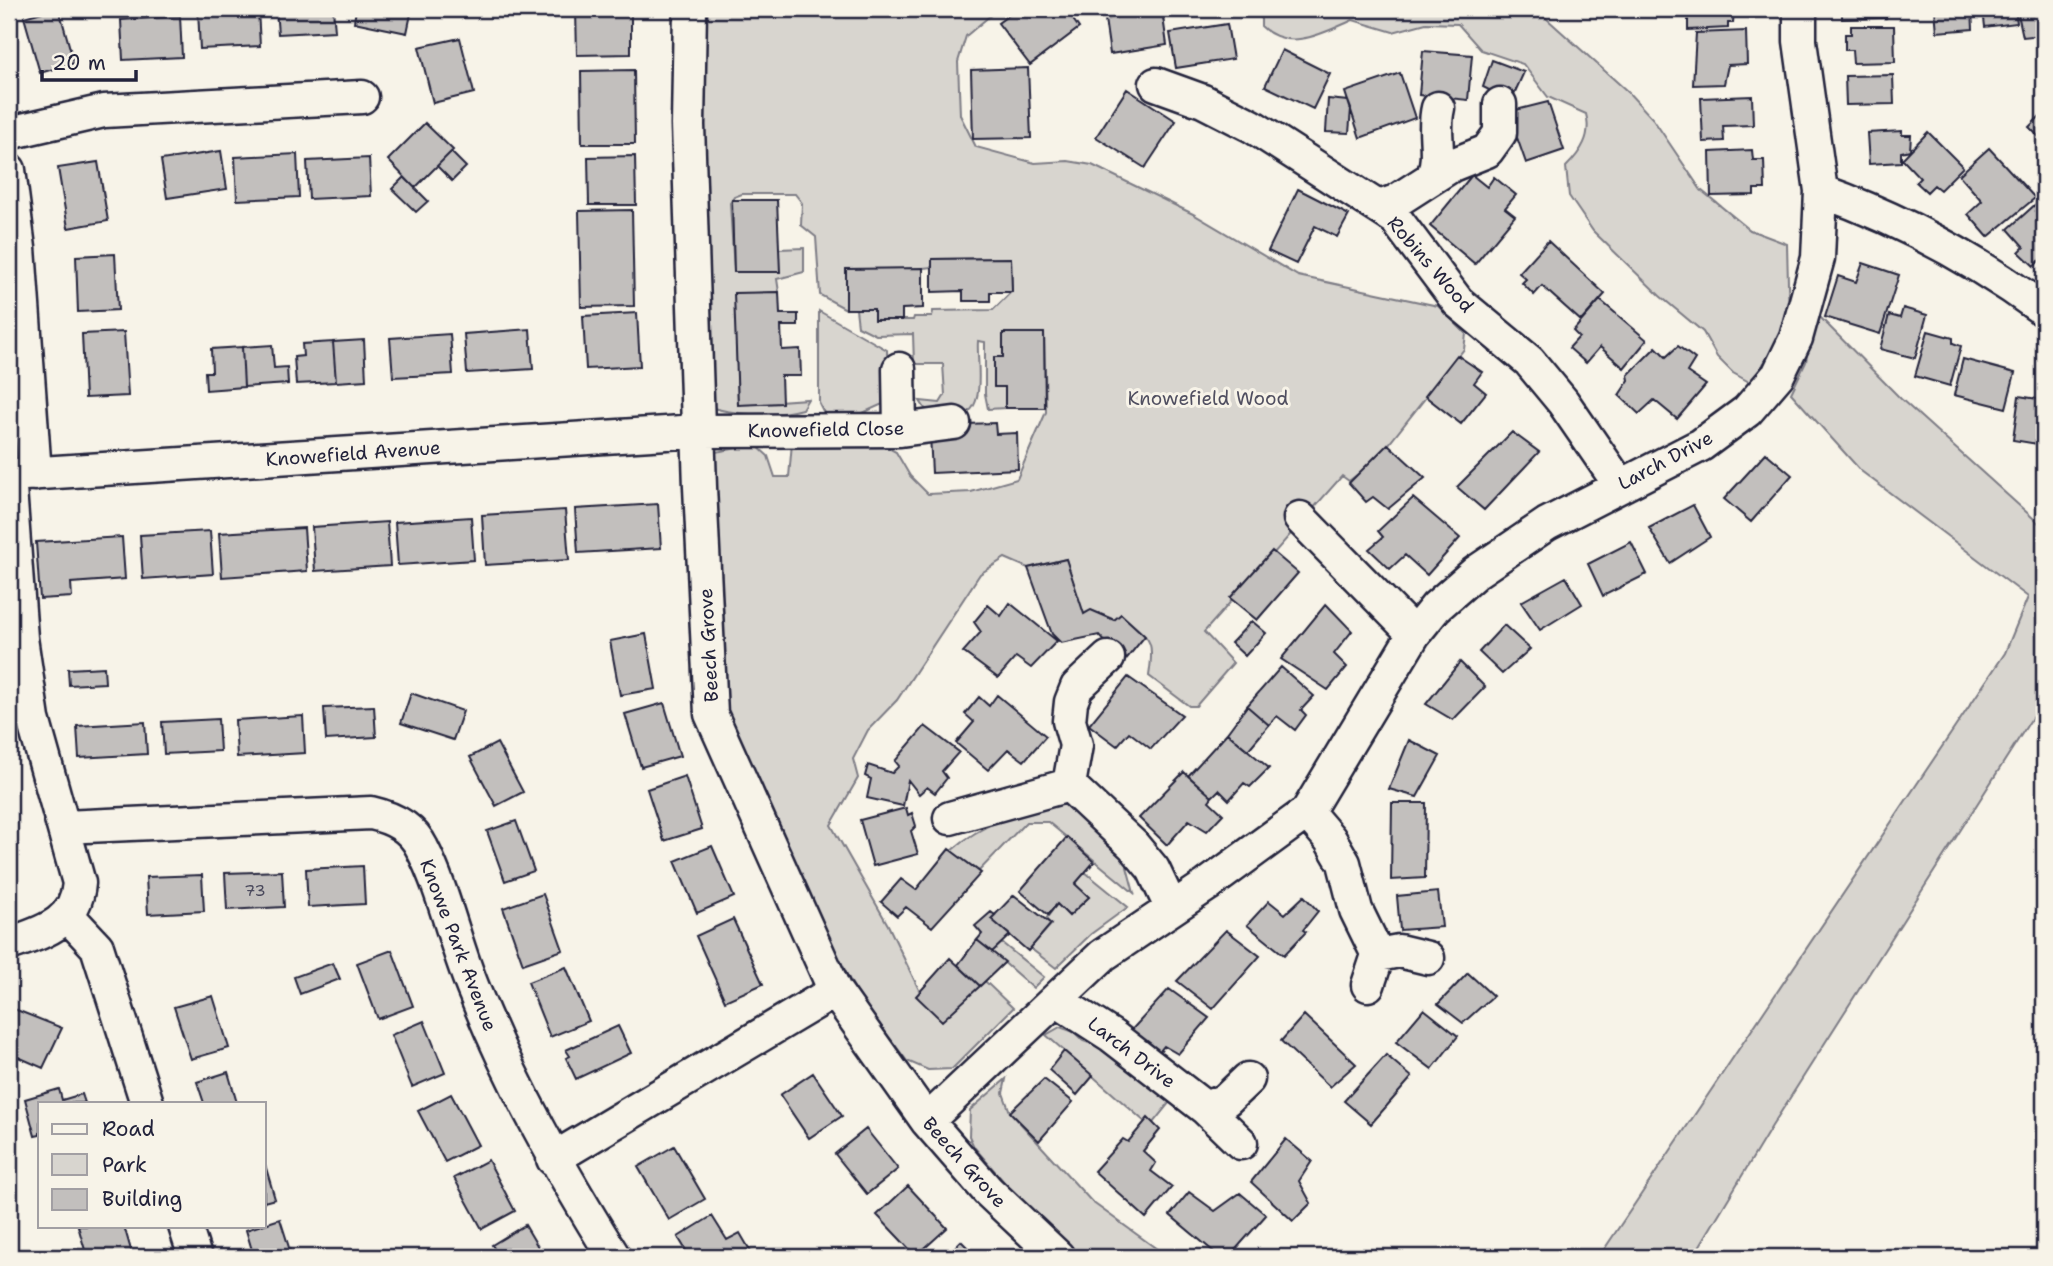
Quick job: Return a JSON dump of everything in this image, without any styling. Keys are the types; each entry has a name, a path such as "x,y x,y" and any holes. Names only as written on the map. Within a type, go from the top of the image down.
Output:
{"street":[{"name":"Beech Grove","path":"690,9 688,125 711,714 835,990 927,1121 988,1191 1058,1257"},
{"name":"Larch Drive","path":"927,1121 1103,955 1171,906 1206,886 1307,812 1414,634 1436,607 1476,572 1547,524 1701,445 1747,411 1778,375 1796,338 1818,258 1821,191 1800,41 1800,9"},
{"name":"Robins Wood","path":"1156,83 1203,101 1252,127 1395,218 1458,302 1529,361 1563,402 1620,485"},
{"path":"9,133 104,111 362,97"},
{"path":"1379,207 1396,201 1452,164 1487,151 1500,133 1500,104"},
{"path":"1433,176 1438,164 1434,125 1438,108"},
{"path":"9,170 19,248 16,587 33,719 79,883 75,906 68,916 48,930 9,944"},
{"path":"1821,191 1902,225 1990,274 2044,310"},
{"path":"899,369 900,430"},
{"name":"Knowefield Close","path":"698,431 900,430 954,424"},
{"name":"Knowefield Avenue","path":"18,475 698,431"},
{"path":"1300,518 1414,634"},
{"path":"1069,785 1076,745 1069,721 1071,702 1077,687 1108,658"},
{"path":"950,818 1069,785"},
{"path":"1069,785 1133,845 1153,869 1171,906"},
{"path":"1307,812 1330,839 1344,863 1356,910 1378,955 1368,985"},
{"name":"Knowe Park Avenue","path":"64,827 371,813 402,824 422,847 474,992 516,1088 553,1159 614,1257"},
{"path":"68,916 97,947 147,1102"},
{"path":"1378,955 1399,951 1428,958"},
{"path":"553,1159 835,990"},
{"name":"Larch Drive","path":"1056,1000 1112,1036 1205,1108 1241,1143"},
{"path":"1205,1108 1226,1100 1248,1079"},
{"path":"187,1228 195,1257"}],"green space":[{"name":"Knowefield Wood","path":"703,9 998,9 966,36 958,62 960,115 976,147 1035,163 1068,161 1092,165 1193,214 1298,276 1438,306 1466,334 1464,349 1377,459 1349,481 1342,476 1204,632 1233,663 1196,706 1189,706 1149,676 1151,653 1148,640 1121,614 1115,620 1091,610 1083,614 1066,559 1028,568 1005,558 980,574 897,700 868,730 853,759 858,778 831,825 888,925 920,992 942,1020 985,981 1013,1008 952,1069 928,1070 907,1061 860,998 814,917 728,731 717,637 715,452 756,445 768,456 775,477 789,477 792,443 876,441 896,452 910,476 928,494 971,492 1017,479 1046,412 1044,333 1003,333 1003,357 995,387 1005,387 1005,408 988,409 985,394 985,342 978,341 979,386 973,407 966,414 956,417 928,413 920,401 940,403 945,395 943,364 914,364 913,334 876,335 858,326 856,309 874,309 875,320 913,320 914,317 932,317 933,311 993,310 1012,291 1011,258 933,259 932,267 923,268 846,309 820,295 816,237 801,225 802,203 795,194 742,194 734,197 730,203 734,272 779,272 779,249 804,248 804,272 777,279 779,292 735,294 738,404 808,399 802,409 766,414 740,413 705,405"},
{"path":"1261,9 1536,9 1627,91 1653,119 1701,190 1750,230 1787,244 1789,324 1751,383 1733,373 1717,357 1703,332 1660,296 1593,231 1569,196 1566,167 1584,143 1588,129 1586,114 1548,97 1523,64 1481,50 1458,24 1426,23 1393,32 1353,20 1318,35 1295,39 1272,34 1261,26"},
{"path":"819,311 887,350 888,396 885,403 856,416 824,413 819,403"},
{"path":"1814,311 1901,399 2044,528 2044,699 1772,1126 1693,1257 1599,1257 2005,653 2028,597 1861,471 1791,393 1806,362"},
{"path":"1067,801 1129,857 1127,867 1134,893 1048,822 1026,822 979,871 951,851 977,832 1005,818"},
{"path":"1085,872 1128,907 1091,934 1056,968 1030,948 1051,925 1046,919 1057,904 1069,916 1089,897 1075,884"},
{"path":"1002,943 1044,977 1033,988 992,952"},
{"path":"1060,1027 1074,1032 1083,1041 1109,1050 1170,1102 1153,1123 1145,1122 1046,1035"},
{"path":"1006,1079 1003,1093 1010,1112 1092,1202 1168,1257 1081,1257 1023,1204 974,1147 969,1136 970,1110"}],"building":[{"path":"59,9 74,63 40,73 24,17"},
{"path":"258,9 260,46 200,49 198,10"},
{"path":"276,9 333,9 335,31 278,34"},
{"path":"356,9 412,9 407,33 354,22"},
{"path":"576,9 631,9 631,54 577,55"},
{"path":"1017,9 1085,9 1072,18 1079,28 1030,65 998,23"},
{"path":"1688,9 1734,9 1733,23 1728,23 1728,28 1688,30"},
{"path":"1842,9 1886,9 1886,18 1842,19"},
{"path":"1935,9 1972,9 1973,29 1937,32"},
{"path":"1983,9 2015,9 2017,23 1985,27"},
{"path":"2017,9 2040,9 2043,35 2023,37"},
{"path":"1162,10 1167,45 1110,54 1105,19"},
{"path":"180,16 182,57 123,60 121,20"},
{"path":"1227,24 1233,59 1176,68 1170,33"},
{"path":"1851,26 1894,26 1895,62 1853,63 1852,50 1845,50 1845,34 1851,34"},
{"path":"1746,31 1747,64 1728,65 1724,84 1693,85 1696,33"},
{"path":"460,38 474,93 433,103 419,47"},
{"path":"1282,50 1330,74 1313,109 1265,86"},
{"path":"1423,51 1472,55 1468,100 1419,95"},
{"path":"1492,60 1524,72 1511,101 1483,87"},
{"path":"1028,68 1031,138 973,139 971,70"},
{"path":"634,70 635,144 582,144 581,71"},
{"path":"1400,73 1415,118 1360,138 1345,92"},
{"path":"1893,75 1894,104 1846,105 1845,76"},
{"path":"1127,89 1176,121 1145,168 1096,137"},
{"path":"1752,96 1753,125 1723,126 1724,141 1703,142 1701,98"},
{"path":"1328,99 1348,101 1351,109 1349,133 1326,132"},
{"path":"1548,102 1564,150 1526,163 1508,112"},
{"path":"2044,112 2044,142 2029,127"},
{"path":"425,123 453,150 415,188 388,160"},
{"path":"1902,131 1902,135 1911,135 1910,150 1901,152 1901,162 1869,164 1867,133"},
{"path":"1928,132 1963,167 1940,190 1934,185 1927,192 1916,182 1920,178 1902,159"},
{"path":"1989,148 2035,198 1988,237 1968,214 1982,201 1959,175"},
{"path":"1752,150 1753,160 1764,160 1765,189 1754,189 1754,195 1711,196 1710,152"},
{"path":"221,151 227,189 167,198 161,160"},
{"path":"451,152 466,167 452,181 437,166"},
{"path":"297,154 299,197 237,200 235,157"},
{"path":"635,156 636,205 589,205 588,157"},
{"path":"369,158 371,196 309,199 307,161"},
{"path":"98,162 108,221 68,228 58,168"},
{"path":"1472,175 1487,187 1494,177 1516,195 1505,208 1515,216 1475,264 1430,226"},
{"path":"404,177 428,201 416,212 392,189"},
{"path":"1298,189 1349,215 1337,237 1315,226 1296,264 1268,251"},
{"path":"732,200 777,200 780,272 734,272"},
{"path":"2038,202 2044,209 2044,256 2034,266 2019,252 2024,247 2008,229"},
{"path":"632,210 634,306 581,307 579,211"},
{"path":"1548,241 1605,294 1581,321 1542,286 1534,295 1522,283 1526,279 1519,273"},
{"path":"115,254 118,310 78,312 76,256"},
{"path":"1011,258 1012,292 990,292 990,301 963,301 963,291 932,292 932,259"},
{"path":"1863,263 1899,275 1880,334 1825,317 1838,276 1856,282"},
{"path":"923,268 923,308 902,309 902,320 874,320 874,309 846,309 846,269"},
{"path":"779,292 780,314 798,314 798,326 781,326 782,350 800,349 801,376 781,376 782,403 738,405 734,293"},
{"path":"1600,300 1647,340 1624,368 1600,347 1586,363 1569,348 1579,337 1573,331"},
{"path":"1903,308 1927,315 1915,358 1880,349 1889,315 1900,318"},
{"path":"637,313 640,366 586,369 583,316"},
{"path":"530,329 533,369 467,373 464,334"},
{"path":"1928,331 1953,338 1953,343 1961,346 1950,386 1915,376"},
{"path":"124,332 128,396 85,398 82,334"},
{"path":"1003,333 1044,333 1045,408 1005,408 1005,387 994,387 994,357 1003,357"},
{"path":"450,334 453,374 393,377 390,338"},
{"path":"364,340 366,380 336,382 333,342"},
{"path":"333,342 336,382 296,384 294,357 303,356 302,344"},
{"path":"272,345 274,368 287,367 288,384 244,387 242,347"},
{"path":"1678,346 1695,359 1687,372 1706,385 1677,419 1654,400 1639,414 1619,395 1629,380 1628,375 1656,347 1666,357"},
{"path":"242,347 244,387 206,390 205,372 212,372 211,349"},
{"path":"1457,355 1482,372 1474,383 1486,393 1461,424 1425,396"},
{"path":"1963,359 2015,373 2006,408 1954,395"},
{"path":"2019,396 2044,400 2044,445 2013,440"},
{"path":"995,423 996,434 1017,433 1018,469 932,473 930,435 965,424"},
{"path":"1512,432 1539,452 1484,510 1457,487"},
{"path":"1388,444 1425,478 1388,509 1373,497 1366,502 1349,483"},
{"path":"1766,453 1792,475 1751,522 1724,499"},
{"path":"1413,498 1460,538 1427,575 1405,555 1390,569 1369,549 1383,537 1378,531"},
{"path":"658,504 661,548 578,553 575,509"},
{"path":"1693,505 1710,537 1670,563 1649,528"},
{"path":"565,510 569,560 485,565 482,515"},
{"path":"471,517 474,560 398,565 395,522"},
{"path":"387,522 390,566 315,571 312,527"},
{"path":"304,528 307,571 222,577 219,533"},
{"path":"210,531 213,574 143,579 140,535"},
{"path":"122,537 125,579 71,583 72,597 40,599 36,542"},
{"path":"1631,542 1647,574 1603,596 1588,564"},
{"path":"1272,551 1298,573 1257,620 1230,598"},
{"path":"1066,559 1084,614 1091,610 1114,620 1121,614 1145,636 1124,662 1099,635 1061,643 1052,634 1028,568"},
{"path":"1566,577 1582,604 1540,630 1521,602"},
{"path":"1010,603 1057,641 1031,668 1016,657 998,678 963,652 981,632 974,622 988,605 1001,616"},
{"path":"1326,604 1352,631 1334,654 1347,667 1328,690 1281,659"},
{"path":"1252,621 1266,633 1245,656 1231,643"},
{"path":"1504,625 1530,649 1502,674 1479,652"},
{"path":"646,634 656,689 620,695 610,641"},
{"path":"1460,662 1485,687 1453,720 1426,704"},
{"path":"104,667 105,683 69,685 68,669"},
{"path":"1281,667 1314,696 1301,710 1306,715 1295,730 1277,716 1269,725 1247,706"},
{"path":"1128,677 1182,715 1151,749 1129,732 1117,746 1089,725"},
{"path":"411,693 463,711 453,740 401,723"},
{"path":"997,695 1046,736 1024,761 1008,749 988,770 956,743 974,722 965,714 979,697 989,706"},
{"path":"664,703 680,756 641,767 625,714"},
{"path":"374,706 376,737 326,740 324,708"},
{"path":"1247,706 1269,725 1248,750 1227,733"},
{"path":"303,716 305,753 237,757 235,720"},
{"path":"218,719 220,751 164,754 162,722"},
{"path":"145,722 147,754 79,758 77,726"},
{"path":"925,726 959,752 942,771 947,778 935,793 927,787 919,794 908,780 903,806 867,798 871,779 865,776 868,765 892,773 899,766 895,761"},
{"path":"1227,733 1269,768 1250,787 1244,783 1229,800 1219,790 1212,797 1188,776"},
{"path":"1409,740 1440,756 1417,797 1389,789"},
{"path":"497,743 523,792 496,806 470,757"},
{"path":"1184,772 1212,797 1209,801 1223,814 1207,831 1189,820 1167,845 1139,818"},
{"path":"685,776 702,829 664,841 647,789"},
{"path":"1392,803 1426,803 1425,878 1391,880"},
{"path":"906,808 908,815 912,813 916,826 911,831 918,854 873,866 860,820"},
{"path":"516,821 534,871 505,881 487,831"},
{"path":"1067,837 1094,862 1075,884 1089,897 1069,916 1057,904 1048,915 1020,891"},
{"path":"712,846 734,897 697,913 675,861"},
{"path":"949,849 981,873 932,927 906,907 897,916 881,902 901,879 916,890"},
{"path":"363,866 365,904 308,907 306,869"},
{"path":"282,871 284,907 227,910 225,873"},
{"path":"202,875 204,911 148,914 146,877"},
{"path":"1438,892 1442,927 1400,930 1397,896"},
{"path":"543,894 563,950 523,964 503,908"},
{"path":"1014,895 1051,924 1028,951 991,919"},
{"path":"1304,896 1318,911 1303,930 1306,932 1284,955 1247,925 1269,901 1285,914"},
{"path":"991,912 995,915 991,919 1010,935 992,952 977,940 982,934 975,926"},
{"path":"733,919 763,984 725,1001 696,936"},
{"path":"1226,930 1260,956 1213,1009 1177,981"},
{"path":"977,940 1005,962 980,986 958,965"},
{"path":"392,950 413,1006 378,1019 357,963"},
{"path":"950,958 980,986 942,1021 916,996"},
{"path":"333,963 340,979 300,994 294,977"},
{"path":"566,967 589,1021 550,1037 528,982"},
{"path":"1468,973 1493,996 1463,1023 1438,1004"},
{"path":"1169,989 1209,1018 1178,1054 1164,1046 1155,1057 1127,1035"},
{"path":"213,996 229,1048 191,1059 174,1007"},
{"path":"9,1007 62,1028 43,1068 9,1053"},
{"path":"1424,1009 1458,1036 1432,1069 1396,1042"},
{"path":"1304,1015 1356,1064 1330,1087 1281,1041"},
{"path":"424,1021 445,1073 412,1087 391,1035"},
{"path":"618,1026 631,1053 576,1079 566,1058 570,1056 566,1050"},
{"path":"1064,1051 1093,1076 1077,1095 1049,1070"},
{"path":"1386,1055 1412,1077 1371,1124 1344,1101"},
{"path":"228,1072 237,1102 204,1102 197,1082"},
{"path":"813,1073 842,1116 809,1138 780,1095"},
{"path":"1044,1079 1073,1102 1039,1141 1010,1112"},
{"path":"59,1089 62,1100 82,1094 85,1102 38,1102 38,1135 35,1136 25,1099"},
{"path":"451,1094 478,1145 445,1162 418,1111"},
{"path":"1148,1118 1160,1130 1143,1151 1156,1163 1151,1171 1172,1187 1146,1218 1094,1171 1123,1139 1128,1142"},
{"path":"866,1129 898,1169 867,1194 835,1154"},
{"path":"1286,1139 1312,1161 1299,1181 1311,1203 1293,1221 1251,1182"},
{"path":"674,1146 705,1199 669,1220 638,1167"},
{"path":"488,1160 515,1211 482,1229 454,1178"},
{"path":"266,1168 275,1199 266,1201"},
{"path":"908,1186 947,1228 916,1256 877,1215"},
{"path":"1189,1192 1215,1211 1240,1193 1266,1215 1229,1257 1220,1257 1170,1215"},
{"path":"712,1216 727,1240 740,1233 754,1257 690,1257 678,1237"},
{"path":"280,1219 292,1257 254,1257 246,1230 266,1228 266,1224"},
{"path":"525,1225 544,1257 500,1257 492,1245"},
{"path":"79,1228 125,1228 133,1257 87,1257"},
{"path":"961,1241 977,1257 945,1257"}]}
